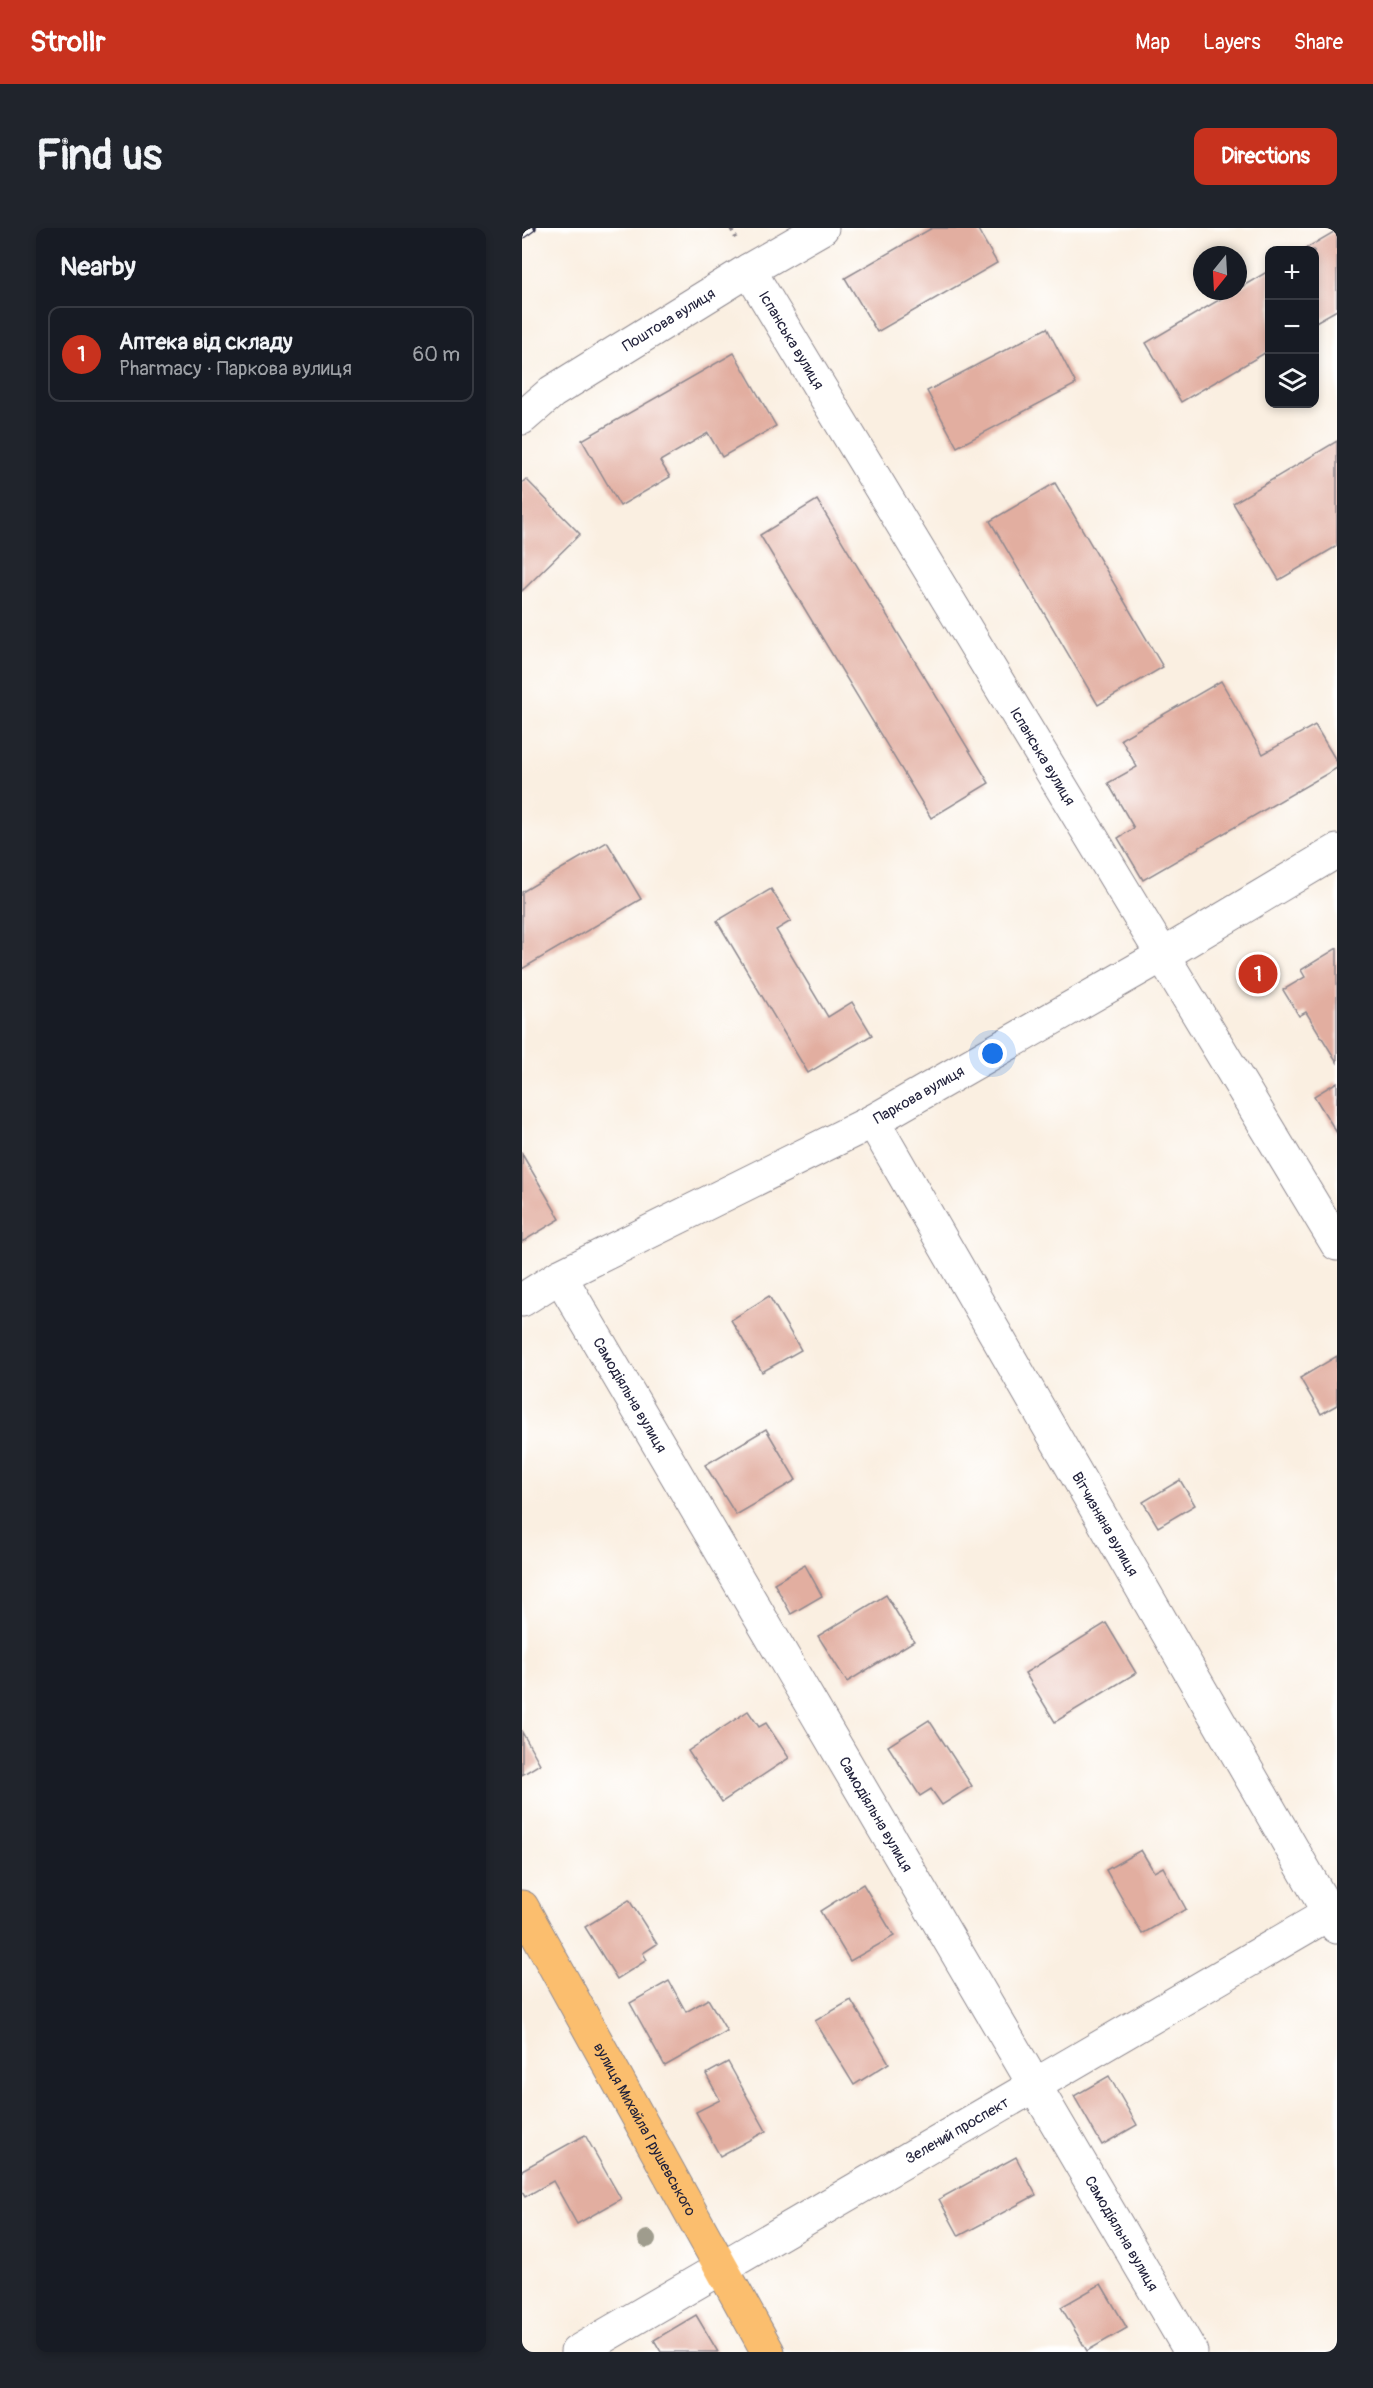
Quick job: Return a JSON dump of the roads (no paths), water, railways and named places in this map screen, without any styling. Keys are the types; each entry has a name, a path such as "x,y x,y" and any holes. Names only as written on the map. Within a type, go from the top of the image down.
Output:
{"main road":[{"name":"вулиця Михайла Грушевського","path":"522,1907 768,2352"}],"street":[{"name":"Поштова вулиця","path":"522,418 552,392 749,270 822,228"},
{"name":"Іспанська вулиця","path":"749,270 1337,1244"},
{"name":"Паркова вулиця","path":"522,1300 560,1276 873,1121 1163,955 1337,851"},
{"name":"Вітчизняна вулиця","path":"873,1121 1334,1917"},
{"name":"Самодіяльна вулиця","path":"560,1276 1191,2352"},
{"name":"Зелений проспект","path":"577,2352 1033,2085 1334,1917"}],"railway":[{"path":"522,236 533,228"}],"place":[{"name":"Аптека від складу","path":"1258,974"}]}
